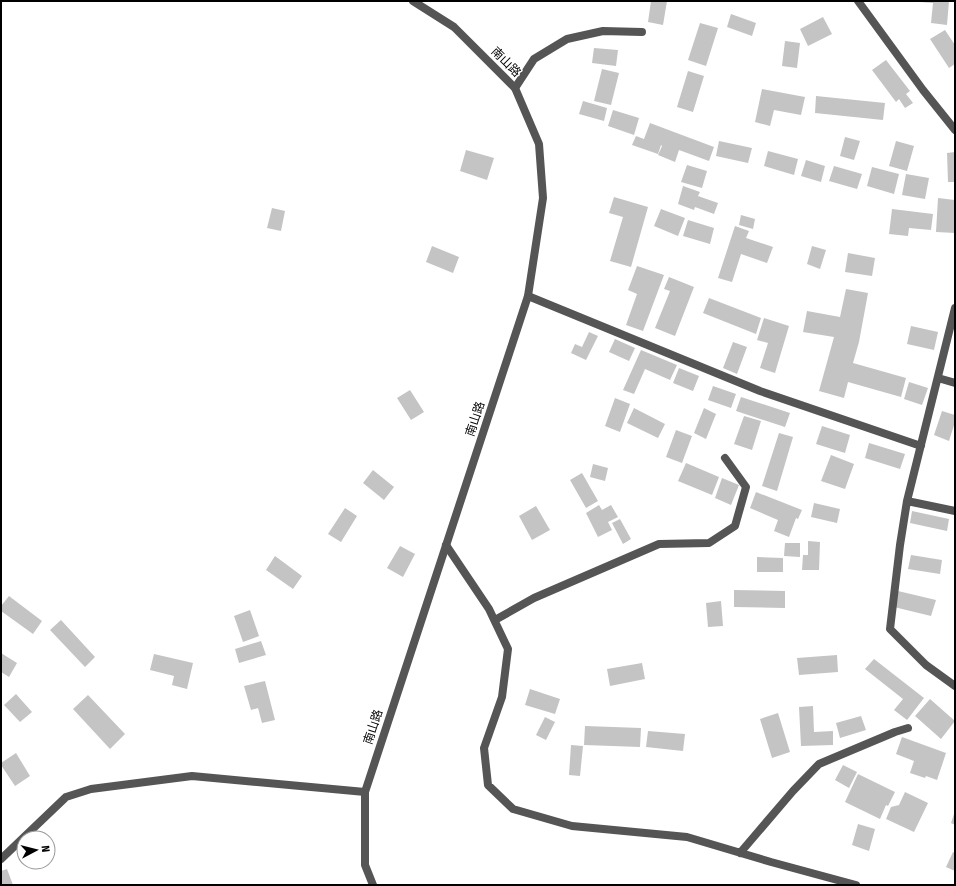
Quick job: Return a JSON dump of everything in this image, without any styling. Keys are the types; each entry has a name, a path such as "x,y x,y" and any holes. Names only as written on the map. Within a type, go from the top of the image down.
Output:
{"street":[{"name":"南山路","path":"373,885 365,865 365,792 528,296 543,198 539,144 515,88 454,26 413,1"},
{"path":"858,1 922,90 955,130"},
{"path":"515,88 534,59 567,39 603,31 642,32"},
{"path":"528,296 760,391 921,446"},
{"path":"955,308 908,501 900,545 890,629 926,665 955,686"},
{"path":"938,378 955,383"},
{"path":"495,620 534,598 659,544 709,543 735,526 746,487 725,458"},
{"path":"908,501 955,511"},
{"path":"446,545 489,609 508,648 502,697 484,748 488,786 513,809 572,826 687,837 856,885"},
{"path":"740,853 793,791 819,764 908,728"},
{"path":"1,859 66,797 91,788 192,776 365,792"}],"building":[{"path":"651,1 667,1 663,25 648,22"},
{"path":"920,1 949,1 947,25 931,23 933,3"},
{"path":"731,14 756,23 752,36 727,27"},
{"path":"823,17 832,34 808,46 800,29"},
{"path":"700,23 718,28 706,66 688,60"},
{"path":"945,30 955,45 955,64 949,68 930,39"},
{"path":"785,41 800,43 797,68 782,66"},
{"path":"594,48 618,50 616,66 592,63"},
{"path":"886,60 910,91 906,94 913,103 905,108 899,99 896,102 872,70"},
{"path":"602,69 619,73 611,105 594,101"},
{"path":"688,71 704,76 693,112 677,107"},
{"path":"762,89 805,97 801,115 774,110 770,126 755,122"},
{"path":"816,96 885,103 883,120 815,113"},
{"path":"583,101 607,108 604,121 579,114"},
{"path":"613,110 639,118 634,135 608,126"},
{"path":"650,123 714,147 709,161 679,150 675,162 658,155 662,146 661,145 658,154 632,145 636,136 644,139"},
{"path":"845,137 860,141 854,160 840,156"},
{"path":"719,141 752,148 748,163 716,156"},
{"path":"896,141 914,146 907,171 889,166"},
{"path":"466,150 494,158 487,180 460,171"},
{"path":"768,151 798,159 794,175 764,166"},
{"path":"955,152 955,182 948,182 947,153"},
{"path":"806,160 825,166 821,182 801,176"},
{"path":"687,165 707,171 702,188 681,182"},
{"path":"834,166 862,174 857,189 829,181"},
{"path":"872,167 899,174 894,194 867,186"},
{"path":"906,174 929,178 925,199 902,195"},
{"path":"683,186 700,192 698,196 718,203 714,214 695,207 694,210 678,204"},
{"path":"614,197 648,207 631,267 610,261 623,217 609,213"},
{"path":"938,198 955,200 955,233 936,232"},
{"path":"272,208 285,211 281,231 267,228"},
{"path":"661,209 685,218 678,236 654,226"},
{"path":"892,209 933,214 931,230 909,228 908,236 889,234"},
{"path":"741,215 755,219 753,229 739,225"},
{"path":"688,220 714,228 710,244 683,236"},
{"path":"735,226 749,231 746,238 773,247 767,263 741,254 732,282 718,278"},
{"path":"432,246 459,257 453,273 426,262"},
{"path":"812,246 826,250 820,269 807,264"},
{"path":"848,253 875,258 872,276 845,272"},
{"path":"637,266 664,275 643,331 626,325 637,294 628,290"},
{"path":"669,277 694,287 675,336 655,328 670,291 664,289"},
{"path":"846,289 868,293 859,342 853,363 906,378 901,397 848,382 844,398 819,391 834,337 803,332 807,311 840,317"},
{"path":"709,298 761,318 756,334 703,313"},
{"path":"764,318 789,326 775,373 760,368 768,343 757,340"},
{"path":"911,326 938,332 934,350 907,344"},
{"path":"589,332 598,336 586,360 571,353 575,344 582,347"},
{"path":"615,339 635,348 629,361 609,352"},
{"path":"733,342 747,347 737,374 723,368"},
{"path":"641,350 677,365 670,380 645,369 634,394 623,390"},
{"path":"679,368 699,376 693,391 673,383"},
{"path":"909,382 928,388 922,405 904,399"},
{"path":"713,386 736,394 731,408 708,400"},
{"path":"410,390 424,412 411,420 397,398"},
{"path":"741,397 790,413 785,427 736,411"},
{"path":"615,398 630,404 620,432 605,426"},
{"path":"634,408 665,424 658,438 627,423"},
{"path":"704,408 716,414 706,439 694,433"},
{"path":"942,411 955,415 955,422 949,441 934,435"},
{"path":"744,416 761,421 752,450 734,444"},
{"path":"822,426 850,435 845,453 816,444"},
{"path":"676,430 692,436 682,463 666,457"},
{"path":"779,433 793,437 777,491 762,486"},
{"path":"869,443 905,454 900,469 865,458"},
{"path":"831,455 854,464 845,489 821,481"},
{"path":"686,463 719,477 712,495 678,481"},
{"path":"593,464 608,468 605,481 590,477"},
{"path":"373,470 394,487 384,500 363,483"},
{"path":"582,473 598,501 586,508 570,480"},
{"path":"722,478 739,485 731,505 715,498"},
{"path":"756,492 802,510 798,519 796,518 789,537 774,531 778,520 750,508"},
{"path":"814,503 840,509 837,523 811,517"},
{"path":"599,505 602,510 611,505 618,517 608,522 612,530 598,537 586,513"},
{"path":"536,506 550,530 532,540 519,516"},
{"path":"345,508 357,516 341,542 328,534"},
{"path":"912,511 949,519 947,531 910,523"},
{"path":"620,519 631,539 623,544 612,523"},
{"path":"808,541 820,542 819,570 802,570 803,555 808,555"},
{"path":"785,543 800,543 800,557 784,556"},
{"path":"400,546 415,554 403,577 387,568"},
{"path":"911,555 942,560 940,574 908,569"},
{"path":"275,556 302,576 293,589 266,570"},
{"path":"757,557 783,558 783,572 757,572"},
{"path":"734,590 785,591 785,608 734,607"},
{"path":"898,591 936,600 931,616 894,607"},
{"path":"9,596 42,621 33,634 1,611 1,606"},
{"path":"721,601 723,626 708,627 706,603"},
{"path":"250,610 259,636 243,642 234,616"},
{"path":"61,620 95,657 85,667 50,630"},
{"path":"261,641 266,655 239,663 235,649"},
{"path":"1,653 17,663 9,677 1,672"},
{"path":"154,654 193,663 187,689 172,685 174,676 150,670"},
{"path":"837,655 838,672 799,675 797,658"},
{"path":"874,659 924,698 907,720 894,710 903,699 865,669"},
{"path":"642,663 645,679 610,686 607,669"},
{"path":"265,681 275,720 262,723 258,708 251,710 244,686"},
{"path":"530,689 560,699 555,714 525,705"},
{"path":"16,694 32,712 20,722 4,705"},
{"path":"88,695 125,734 110,749 73,709"},
{"path":"930,699 955,721 941,739 915,716"},
{"path":"813,706 814,732 833,731 833,745 801,746 799,707"},
{"path":"778,713 790,752 772,758 760,719"},
{"path":"861,716 866,730 840,738 836,723"},
{"path":"545,717 555,722 546,740 536,735"},
{"path":"585,726 641,728 640,747 584,745"},
{"path":"648,731 685,734 683,751 646,747"},
{"path":"902,737 946,753 937,780 910,773 914,761 896,754"},
{"path":"571,745 583,746 580,776 569,775"},
{"path":"16,753 30,776 15,786 1,763"},
{"path":"843,765 857,772 849,788 835,780"},
{"path":"858,774 895,792 888,806 886,805 880,819 845,802"},
{"path":"905,792 928,803 914,832 886,819 891,807 899,805"},
{"path":"955,811 955,825 951,823"},
{"path":"858,824 875,829 869,851 852,845"},
{"path":"953,852 955,853 955,871 946,867"},
{"path":"7,869 13,885 1,885 1,871"}]}
